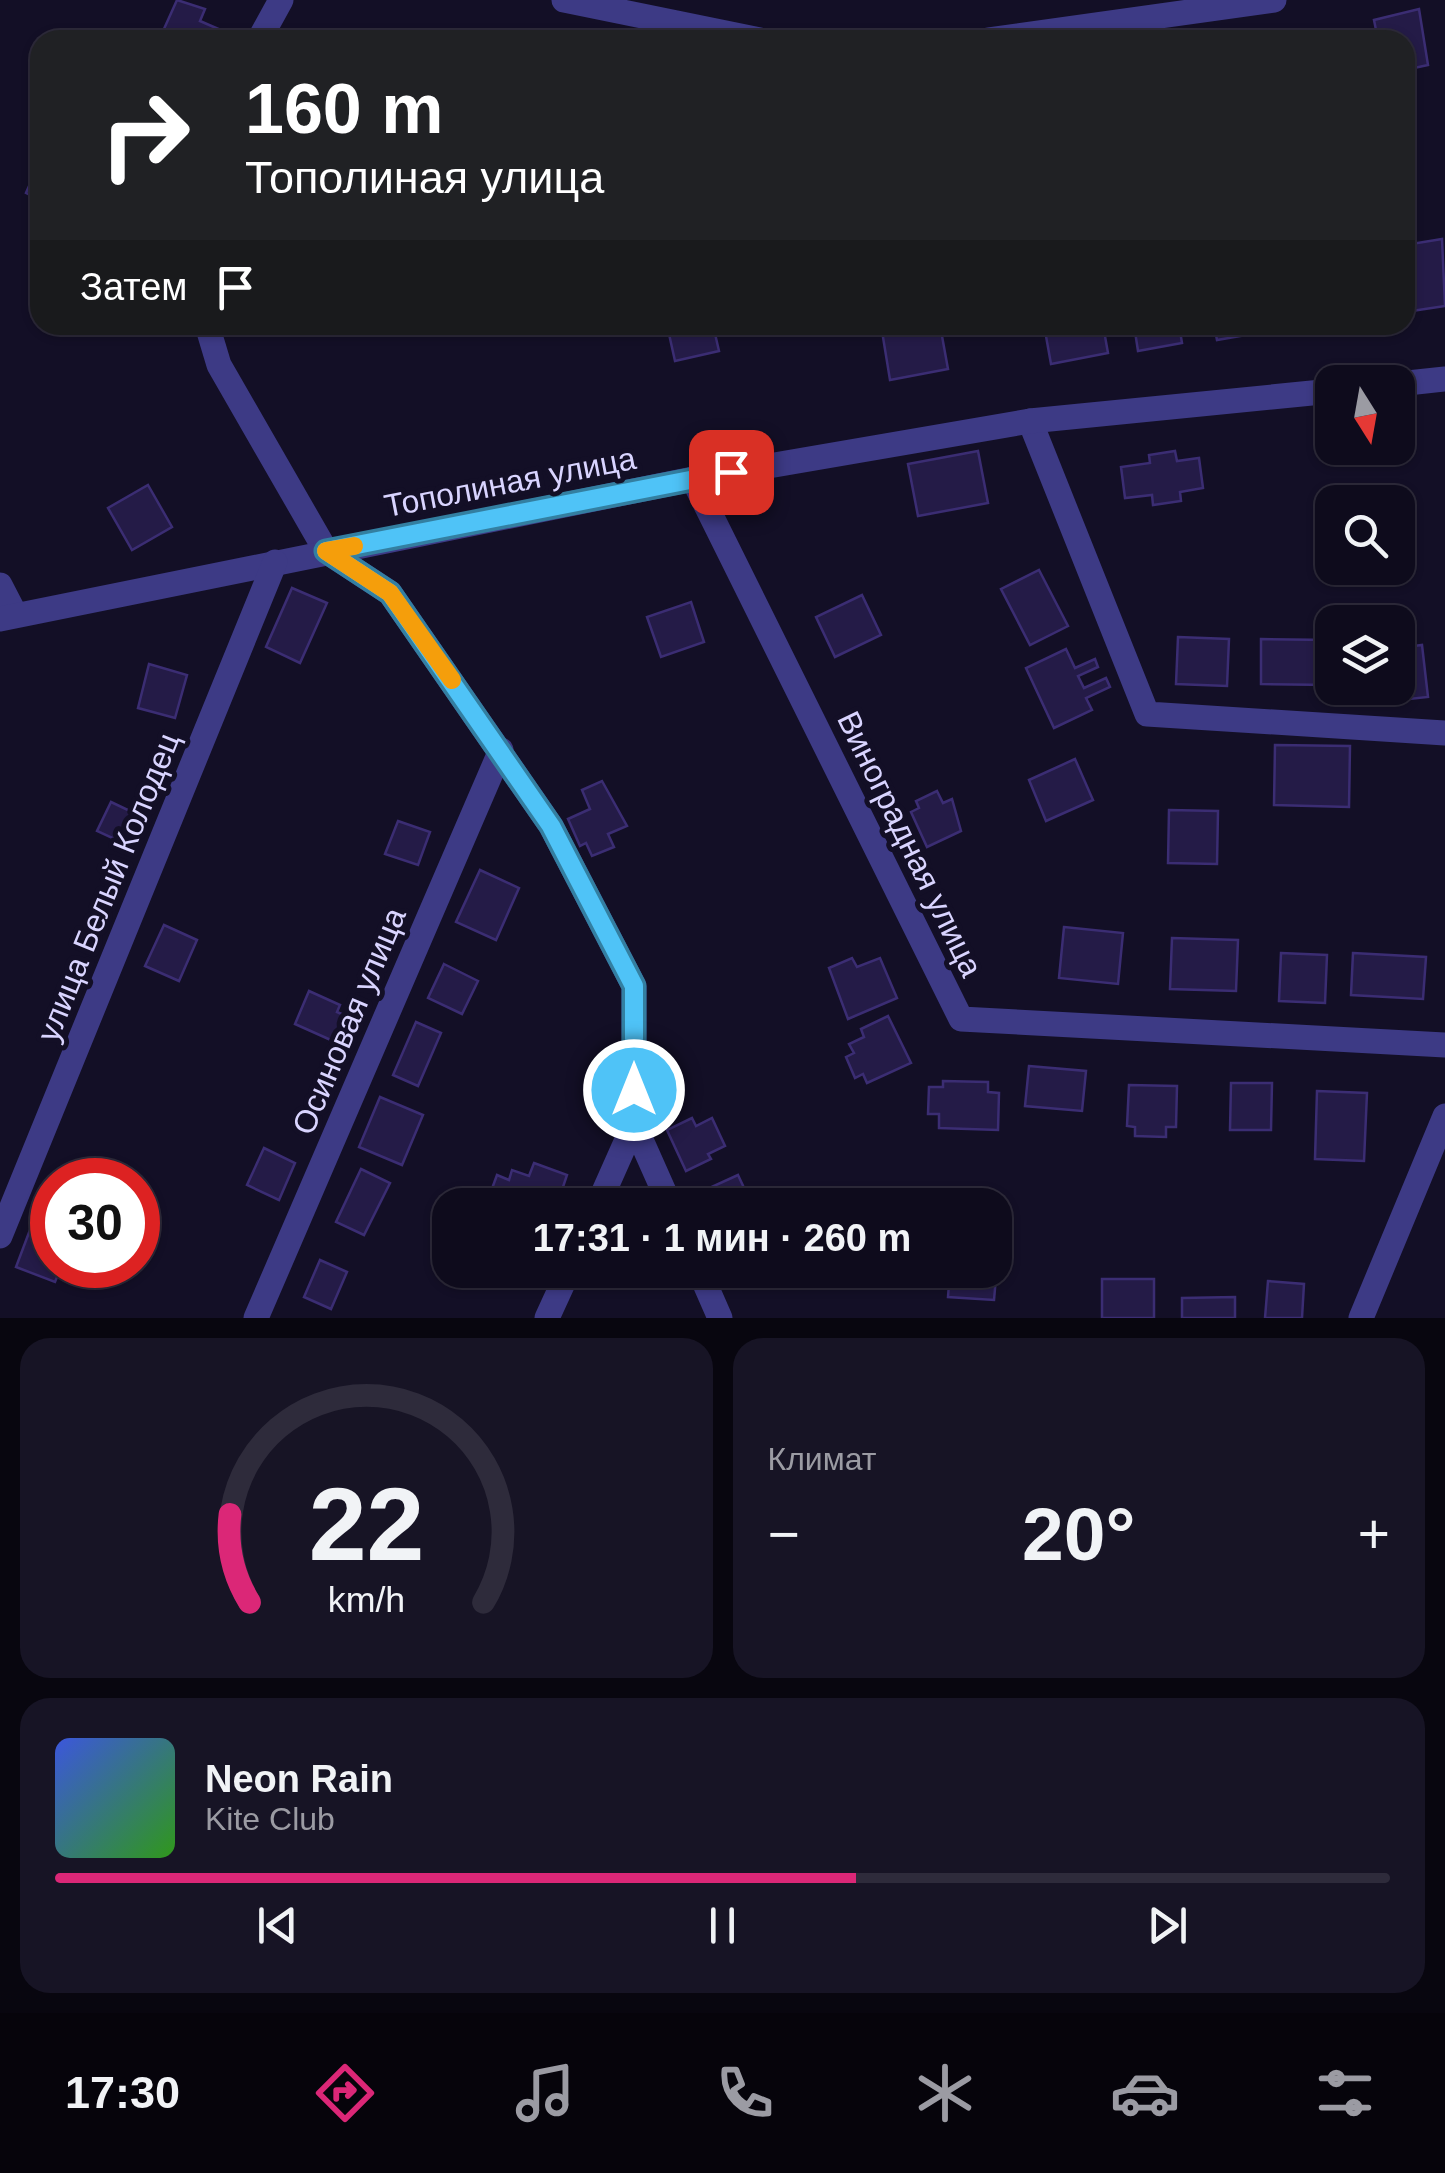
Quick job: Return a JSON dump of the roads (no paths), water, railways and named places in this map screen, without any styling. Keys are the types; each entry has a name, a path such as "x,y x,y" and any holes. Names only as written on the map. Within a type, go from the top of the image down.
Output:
{"street":[{"path":"264,30 281,0"},
{"path":"564,0 711,30"},
{"path":"1060,30 1274,0"},
{"path":"210,335 219,365 326,551 390,593 551,826 634,986 634,1124 606,1188"},
{"path":"1415,382 1445,379"},
{"name":"Тополиная улица","path":"7,617 693,479 1030,421 1315,392"},
{"path":"1030,421 1146,714 1445,733"},
{"name":"Виноградная улица","path":"693,479 960,1019 1445,1046"},
{"name":"улица Белый Колодец","path":"0,1236 275,562"},
{"path":"0,585 7,617"},
{"name":"Осиновая улица","path":"256,1318 501,750"},
{"path":"1361,1318 1445,1116"},
{"path":"634,1124 662,1188"},
{"path":"547,1318 561,1288"},
{"path":"706,1288 720,1318"}]}
